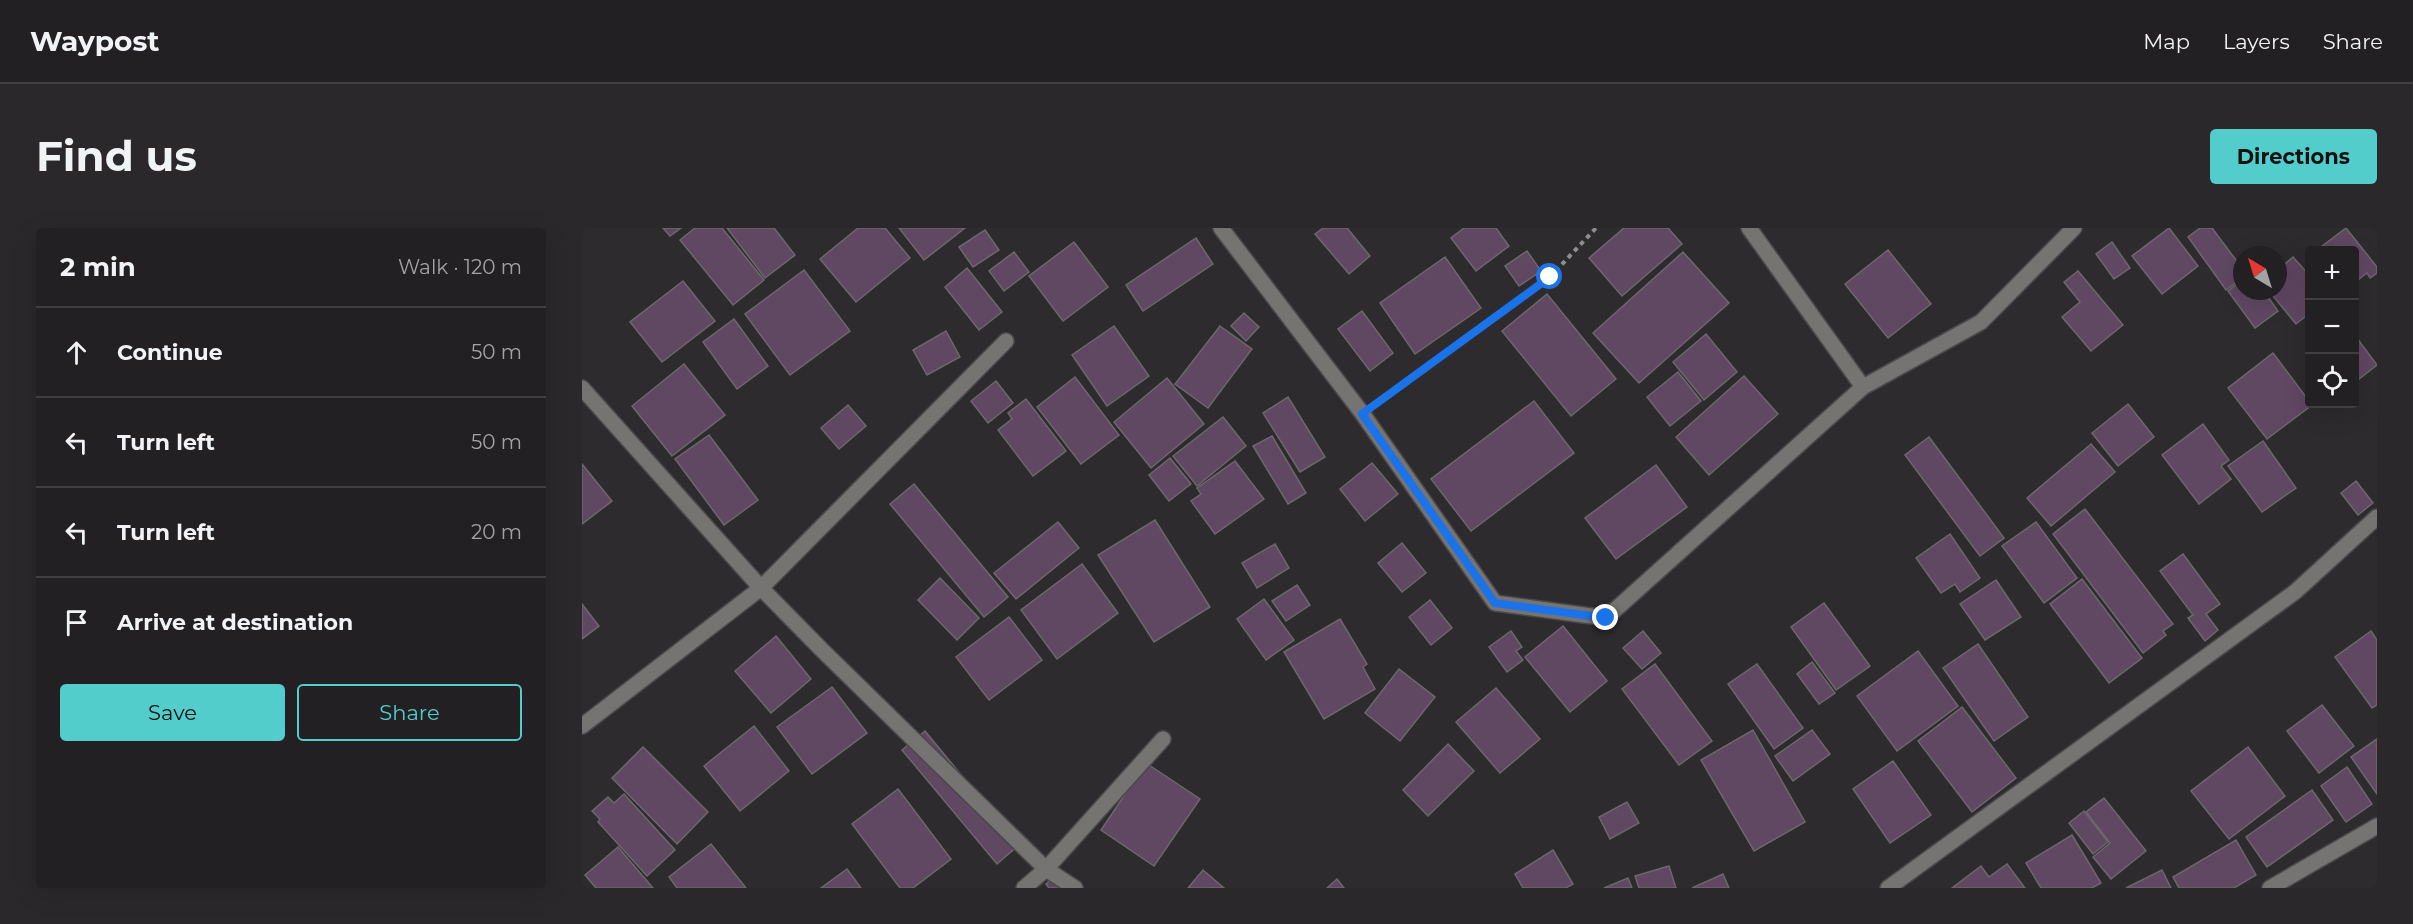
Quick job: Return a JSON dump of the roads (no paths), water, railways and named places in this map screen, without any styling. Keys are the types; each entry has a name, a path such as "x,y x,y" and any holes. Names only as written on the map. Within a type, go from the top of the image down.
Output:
{"street":[{"path":"1221,228 1362,414 1495,603 1606,618 1863,387 1981,321 2074,228"},
{"path":"1749,228 1863,387"},
{"path":"582,726 761,588 1006,341"},
{"path":"582,388 761,588 822,650 1046,869 1075,888"},
{"path":"1888,888 2295,592 2377,517"},
{"path":"1024,888 1046,869 1163,739"},
{"path":"2270,888 2377,826"}]}
